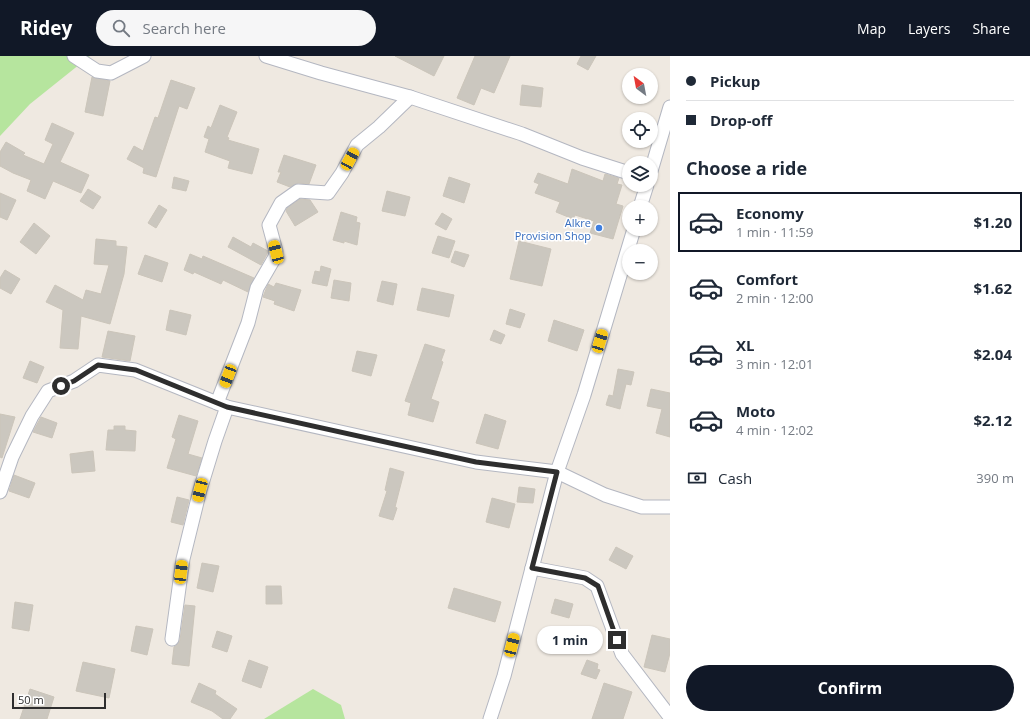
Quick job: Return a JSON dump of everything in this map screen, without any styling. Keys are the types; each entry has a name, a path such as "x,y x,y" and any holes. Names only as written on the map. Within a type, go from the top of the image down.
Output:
{"street":[{"path":"74,56 97,71 111,73 144,56"},
{"path":"266,56 321,73 410,97 522,134 582,158 622,171"},
{"path":"172,639 183,559 200,490 215,441 222,405 248,323 257,288 276,252 269,226 281,203 298,191 328,192 342,173 357,145 379,128 410,97"},
{"path":"655,156 670,107"},
{"path":"490,719 504,676 557,472 584,395 632,236"},
{"path":"0,492 12,457 32,416 48,391 74,381 98,365 136,370 222,405 476,462 557,472 605,495 642,507 670,507"},
{"path":"532,568 585,578 598,586 622,654 670,717"}],"green space":[{"path":"0,56 90,56 30,104 0,136"},
{"path":"313,689 341,705 345,719 264,719"}],"building":[{"path":"395,56 444,56 434,76"},
{"path":"475,56 510,56 494,93 481,88 474,105 457,98"},
{"path":"581,56 596,56 588,70 577,64"},
{"path":"92,77 110,81 103,116 85,112"},
{"path":"171,80 195,88 187,109 179,106 156,177 143,173 144,168 127,159 134,146 143,151 155,117 158,118"},
{"path":"522,85 543,88 541,107 520,105"},
{"path":"220,105 237,112 227,137 229,138 228,140 259,149 252,174 228,168 230,161 205,152 209,139 204,137 208,126 211,128"},
{"path":"52,123 74,133 60,162 89,175 81,193 53,181 45,199 27,191 31,180 0,166 0,152 6,142 25,153 23,155 44,164 53,144 45,140"},
{"path":"284,155 316,165 309,184 298,183 290,187 277,182 281,172 278,172"},
{"path":"572,169 603,181 605,174 619,178 617,184 622,185 616,204 622,206 622,209 613,239 590,233 594,221 575,215 573,219 556,212 560,202 535,193 539,184 534,182 538,173 568,184"},
{"path":"174,177 189,181 186,191 172,188"},
{"path":"449,177 470,184 464,203 443,196"},
{"path":"88,189 101,197 93,209 80,201"},
{"path":"387,191 410,197 405,216 382,211"},
{"path":"0,193 16,200 7,220 0,217"},
{"path":"300,199 310,200 318,212 295,226 286,211 287,208"},
{"path":"159,205 167,210 156,228 148,223"},
{"path":"341,212 357,217 356,222 360,223 357,245 344,241 344,243 333,240"},
{"path":"442,213 452,219 446,230 435,224"},
{"path":"34,223 50,236 36,254 20,242"},
{"path":"438,236 455,241 449,258 432,253"},
{"path":"233,237 251,247 253,243 268,251 261,265 228,247"},
{"path":"96,239 116,241 116,246 127,247 124,274 110,324 81,316 78,349 60,348 63,310 46,302 55,285 83,300 86,290 101,294 109,265 94,264"},
{"path":"519,241 551,249 542,286 510,279"},
{"path":"455,251 469,255 464,267 451,262"},
{"path":"190,254 202,259 203,256 254,278 248,292 223,280 221,284 194,272 193,274 184,270"},
{"path":"145,255 168,263 162,282 138,274"},
{"path":"321,266 331,269 327,286 312,283 315,271 320,272"},
{"path":"5,270 20,279 11,294 0,288 0,278"},
{"path":"334,280 351,283 349,301 331,298"},
{"path":"382,281 397,284 393,305 377,301"},
{"path":"276,283 301,290 294,311 274,304 275,301 263,297 268,284 274,287"},
{"path":"422,288 454,295 449,317 417,310"},
{"path":"510,309 525,314 520,328 506,324"},
{"path":"170,310 191,315 186,335 166,330"},
{"path":"554,320 584,330 577,351 548,341"},
{"path":"494,330 505,335 501,344 490,340"},
{"path":"108,331 135,336 130,361 102,357"},
{"path":"425,344 445,350 441,361 443,362 431,399 439,402 433,422 408,415 411,403 405,401"},
{"path":"357,351 377,355 371,376 352,371"},
{"path":"30,361 44,367 37,383 23,378"},
{"path":"618,369 634,372 631,385 626,384 620,409 606,405 609,395 613,396"},
{"path":"651,389 670,393 670,437 656,433 662,409 647,406"},
{"path":"0,414 15,417 2,458 0,457"},
{"path":"485,414 506,421 498,449 476,443"},
{"path":"179,415 198,421 188,454 202,458 196,476 167,468 176,439 172,437"},
{"path":"41,417 57,423 52,438 33,432"},
{"path":"114,426 125,426 125,430 136,431 135,451 106,450 108,430 114,430"},
{"path":"93,451 95,471 72,473 70,454"},
{"path":"390,468 404,472 395,507 397,508 393,520 379,516 387,491 385,490"},
{"path":"14,475 35,483 29,498 9,491"},
{"path":"519,487 535,489 533,503 517,502"},
{"path":"177,497 189,500 183,525 171,522"},
{"path":"492,498 515,504 509,528 486,522"},
{"path":"616,547 633,556 626,569 609,560"},
{"path":"202,563 219,566 213,592 197,588"},
{"path":"266,586 281,586 282,604 266,604"},
{"path":"454,588 501,602 495,622 448,608"},
{"path":"555,599 573,604 569,618 551,613"},
{"path":"15,602 33,605 29,631 12,628"},
{"path":"185,605 195,606 189,666 172,664 174,647 180,640"},
{"path":"136,626 153,629 147,655 131,651"},
{"path":"217,631 232,636 227,652 212,647"},
{"path":"652,635 670,639 670,653 665,672 644,667"},
{"path":"249,660 268,667 261,688 242,681"},
{"path":"587,660 598,664 597,669 600,670 596,679 581,674"},
{"path":"83,662 115,669 109,698 76,691"},
{"path":"199,683 216,691 215,694 237,709 230,719 223,719 212,711 191,702"},
{"path":"604,683 632,692 623,719 592,719"},
{"path":"30,689 54,697 47,719 20,719"}],"place":[{"name":"Alkre Provision Shop","path":"599,228"}],"route":[{"path":"61,386 74,381 98,365 136,370 227,407 476,462 557,472 532,568 585,578 598,586 617,640"}]}
